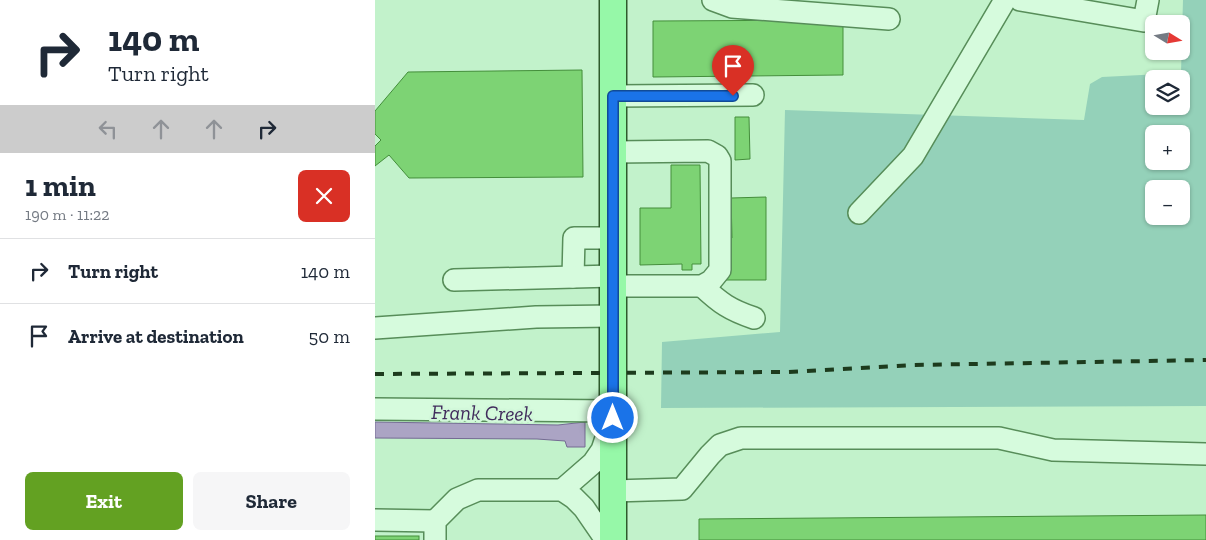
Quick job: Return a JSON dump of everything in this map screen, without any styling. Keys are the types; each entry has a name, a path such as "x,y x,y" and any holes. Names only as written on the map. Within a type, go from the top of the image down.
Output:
{"main road":[{"path":"613,0 613,540"}],"lane":[{"path":"713,0 732,7 889,19"},
{"path":"859,213 913,156 1005,0"},
{"path":"1020,0 1144,21 1148,0"},
{"path":"613,96 753,96"},
{"path":"454,280 573,277 702,286 711,281 720,270 719,162 717,156 708,151 613,152"},
{"path":"573,277 574,238 613,238"},
{"path":"702,286 721,303 734,311 754,318"},
{"path":"375,328 536,317 613,316"},
{"path":"375,409 613,414 602,450 593,463 562,490"},
{"path":"613,491 682,488 721,445 741,438 999,438 1053,450 1206,454"},
{"path":"375,520 435,531 457,499 478,490 562,490 585,508 606,540"}],"green space":[{"path":"1183,0 1206,0 1206,406 661,408 662,342 780,332 785,110 1084,120 1090,84 1102,77 1145,75 1145,115 1190,115 1190,70 1181,70 1181,60 1190,60 1190,15 1183,15"}],"shaded area":[{"path":"375,422 558,425 585,422 585,447 567,447 565,441 537,439 375,438"}],"building":[{"path":"843,20 843,75 653,77 653,21"},
{"path":"582,70 583,177 409,178 389,155 375,166 375,146 381,140 375,134 375,111 408,72"},
{"path":"735,117 749,117 750,159 735,160"},
{"path":"671,165 700,165 701,264 692,264 692,270 682,270 682,264 640,265 640,208 671,208"},
{"path":"766,197 766,280 724,280 724,238 732,238 731,198"},
{"path":"1206,515 1206,540 699,540 699,519"},
{"path":"375,536 419,536 419,540 375,540"}],"railway":[{"path":"375,374 787,372 914,365 1206,360"}],"route":[{"path":"613,418 613,96 733,96"}],"water label":[{"name":"Frank Creek","path":"482,413"}]}
